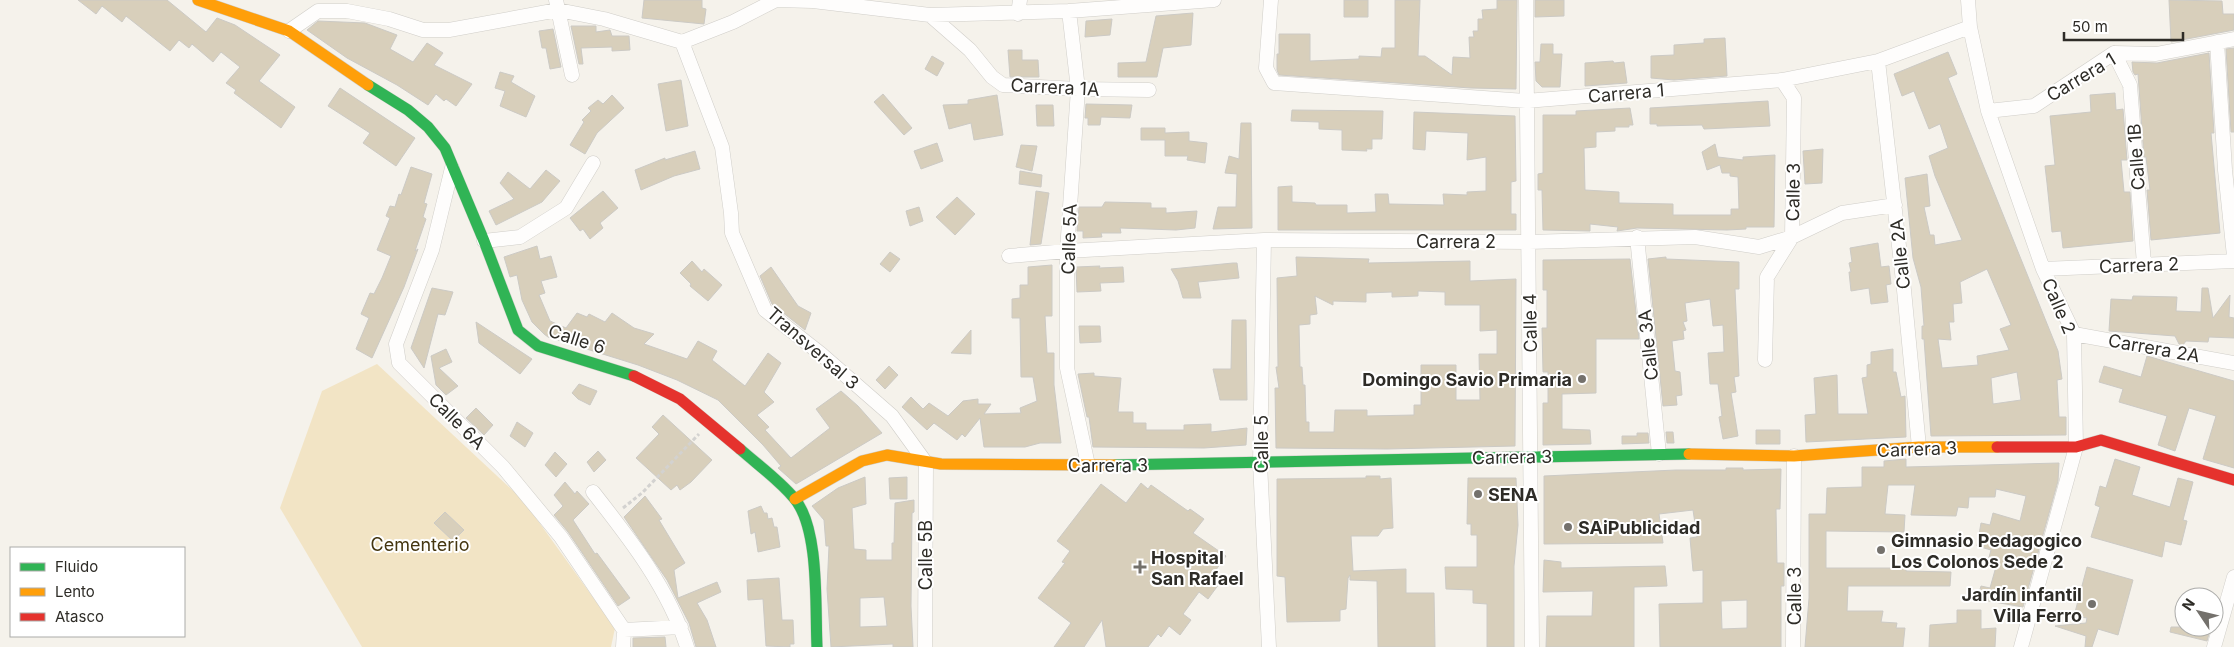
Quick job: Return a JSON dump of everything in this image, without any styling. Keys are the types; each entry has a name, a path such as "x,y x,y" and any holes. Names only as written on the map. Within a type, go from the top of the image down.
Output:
{"street":[{"name":"Calle 6","path":"198,0 289,31 358,79 408,110 428,127 445,148 484,240 506,305 518,330 538,346 635,376 680,399 709,422 795,499 806,519 813,548 817,647"},
{"path":"289,31 318,11 347,5 423,30 449,30 557,5 682,42 732,22 776,0 813,1 930,15 1019,7 1069,11 1214,0"},
{"name":"Carrera 1","path":"1272,0 1266,68 1274,83 1526,101 1782,80 1878,60 1970,27"},
{"name":"Calle 4","path":"1526,0 1532,647"},
{"name":"Calle 2","path":"1968,0 1970,27 1988,111 2043,269 2074,334 2076,447 2021,647"},
{"path":"557,5 572,75"},
{"name":"Calle 5A","path":"1069,11 1078,89 1067,251 1067,368 1088,465"},
{"name":"Carrera 1A","path":"930,15 970,50 992,77 1003,85 1149,90"},
{"name":"Carrera 1","path":"1988,111 2034,106 2114,53 2156,54 2234,39"},
{"name":"Transversal 3","path":"682,42 722,147 732,233 765,310 821,354 892,416 926,463"},
{"path":"2216,42 2225,170 2234,256"},
{"name":"Calle 1B","path":"2114,53 2130,85 2144,264"},
{"name":"Calle 2A","path":"1878,60 1895,205 1919,447"},
{"name":"Calle 3","path":"1765,360 1767,277 1792,237 1794,98 1782,80"},
{"path":"484,240 520,237 566,208 593,164"},
{"name":"Calle 6A","path":"452,168 432,250 396,344 399,362 503,467 561,537 624,630"},
{"name":"Carrera 2","path":"1009,256 1264,240 1529,242 1637,237 1695,237 1759,247 1792,237 1842,213 1895,205"},
{"name":"Calle 3A","path":"1637,237 1659,454"},
{"name":"Calle 5","path":"1264,240 1260,463 1269,647"},
{"name":"Carrera 2","path":"2043,269 2234,262"},
{"name":"Carrera 2A","path":"2074,334 2234,363"},
{"name":"Carrera 3","path":"795,499 862,462 887,454 926,463 1088,465 1659,454 1794,456 1919,447 2076,447 2100,440 2234,480"},
{"name":"Calle 3","path":"1793,647 1794,456"},
{"name":"Calle 5B","path":"925,647 926,463"},
{"path":"593,492 640,552 680,627 686,647"},
{"path":"2214,647 2234,577"},
{"path":"624,647 624,630 680,627"}],"path":[{"path":"612,516 642,493 709,422"}],"green space":[{"name":"Cementerio","path":"377,364 523,500 615,628 611,647 362,647 280,508 322,391"}],"building":[{"path":"78,0 167,0 206,32 217,18 235,25 280,55 259,81 295,107 281,128 234,93 236,90 226,83 240,67 221,52 213,62 192,44 189,48 179,40 170,51 126,16 122,22 102,6 96,14"},
{"path":"644,0 702,0 702,8 706,9 704,24 642,18"},
{"path":"1344,0 1368,0 1368,17 1344,17"},
{"path":"1395,0 1420,0 1418,56 1425,56 1452,75 1453,57 1470,58 1469,37 1474,37 1473,31 1478,31 1478,19 1483,19 1482,10 1497,9 1497,0 1517,0 1516,89 1471,88 1279,75 1277,70 1277,54 1279,54 1279,34 1310,34 1310,61 1359,59 1359,56 1381,57 1382,48 1395,48"},
{"path":"1535,0 1564,0 1564,16 1535,17"},
{"path":"2169,0 2222,1 2223,14 2234,14 2234,30 2171,42"},
{"path":"1193,13 1191,45 1163,48 1157,77 1118,77 1118,63 1146,62 1156,16"},
{"path":"1112,19 1110,35 1085,37 1086,21"},
{"path":"318,21 365,23 397,35 390,49 413,62 427,43 443,53 434,65 472,84 456,106 446,99 444,101 436,94 428,105 397,85 347,58 307,30"},
{"path":"571,26 596,26 596,32 610,30 612,36 629,36 630,50 612,51 612,47 581,48 583,64 579,64"},
{"path":"553,29 561,67 550,69 546,48 542,48 539,31"},
{"path":"1725,38 1727,76 1674,80 1651,78 1651,56 1674,55 1674,45 1704,43 1704,39"},
{"path":"1541,44 1553,44 1553,54 1562,54 1560,87 1542,87 1536,81 1535,62 1540,62"},
{"path":"2234,48 2234,132 2231,132 2226,49"},
{"path":"1008,50 1022,50 1022,60 1038,60 1039,77 1010,77"},
{"path":"1948,52 1957,74 1948,78 2058,351 2062,379 2057,380 2059,417 2066,417 2066,435 1931,436 1924,339 1922,339 1922,326 1924,326 1921,287 1913,258 1905,178 1927,174 1930,206 1924,207 1930,235 1934,235 1935,245 1962,240 1935,176 1929,156 1948,148 1940,124 1929,129 1914,91 1902,96 1894,74","holes":["1987,269 2011,325 2000,329 2009,350 1977,356 1978,365 1942,368 1938,339 1951,340 1949,322 1954,322 1953,304 1962,303 1960,282","2017,372 2021,400 1993,404 1991,378"]},
{"path":"2209,53 2214,133 2211,133 2220,233 2151,240 2147,190 2150,190 2146,157 2144,157 2138,74 2135,75 2133,72 2132,62 2157,63"},
{"path":"932,56 944,63 937,76 925,69"},
{"path":"1613,61 1614,63 1624,62 1627,83 1585,86 1585,63"},
{"path":"500,72 514,76 511,82 535,96 526,117 500,106 505,91 495,88"},
{"path":"681,80 688,126 666,131 658,84"},
{"path":"340,88 415,138 396,166 363,143 370,133 328,106"},
{"path":"2115,93 2116,110 2123,109 2127,160 2121,160 2124,192 2130,192 2133,241 2063,248 2061,231 2052,232 2045,166 2055,165 2050,116 2091,112 2090,95"},
{"path":"883,94 912,128 904,135 874,102"},
{"path":"612,95 624,108 597,133 585,154 570,145 584,122 582,120 591,111 588,108 598,100 603,104"},
{"path":"997,95 1003,135 974,140 971,123 949,129 943,105 968,104 968,100"},
{"path":"1768,101 1770,126 1704,129 1702,125 1657,126 1657,124 1650,124 1650,108"},
{"path":"1086,104 1132,105 1130,118 1101,117 1100,125 1088,125 1088,118 1085,118"},
{"path":"1036,105 1053,105 1054,126 1037,126"},
{"path":"1630,108 1633,125 1629,125 1629,127 1615,127 1615,131 1596,132 1596,147 1584,148 1585,190 1619,192 1619,203 1673,204 1673,215 1731,215 1731,209 1739,209 1738,177 1730,176 1730,173 1722,173 1720,165 1707,170 1702,152 1715,144 1718,157 1743,160 1743,157 1775,155 1774,227 1746,227 1746,229 1727,230 1637,228 1617,231 1618,227 1590,224 1590,231 1543,230 1542,190 1538,190 1538,174 1543,173 1543,115 1576,115 1576,111"},
{"path":"1292,110 1383,111 1382,139 1372,139 1372,149 1366,149 1367,151 1342,150 1342,130 1319,129 1319,122 1291,121"},
{"path":"1414,112 1515,116 1516,181 1511,182 1511,214 1516,214 1516,230 1278,230 1278,187 1292,186 1292,202 1315,203 1316,205 1347,205 1347,213 1376,212 1375,194 1388,194 1389,204 1444,205 1443,194 1467,195 1467,192 1486,191 1486,157 1467,160 1468,133 1426,131 1425,150 1413,149"},
{"path":"1241,123 1251,123 1252,228 1213,229 1218,207 1236,207 1237,174 1225,173 1229,156 1239,159"},
{"path":"1141,128 1165,128 1165,133 1189,132 1189,141 1207,143 1205,163 1187,160 1188,156 1165,156 1165,140 1141,140"},
{"path":"937,143 943,161 921,169 914,151"},
{"path":"1021,145 1037,146 1032,171 1016,167"},
{"path":"1823,149 1822,183 1805,184 1803,151"},
{"path":"695,151 700,169 674,176 641,190 635,170 665,158 665,160"},
{"path":"411,167 432,174 424,203 427,204 423,217 426,219 415,251 418,249 404,287 372,358 356,349 369,318 361,314 370,293 374,294 391,256 377,250 390,218 386,216 390,206 395,207"},
{"path":"546,170 560,181 542,202 496,225 489,211 514,199 500,183 508,172 530,189"},
{"path":"1020,171 1042,175 1041,187 1019,184"},
{"path":"603,191 618,208 600,223 603,228 590,239 583,229 580,231 570,218"},
{"path":"1036,191 1049,193 1041,244 1030,245"},
{"path":"957,197 975,214 955,235 936,217"},
{"path":"1105,202 1151,203 1151,208 1166,208 1166,213 1197,211 1195,228 1176,230 1120,228 1121,233 1101,233 1102,237 1083,238 1083,231 1077,231 1079,207 1102,207"},
{"path":"919,207 923,221 910,226 906,211"},
{"path":"1878,243 1881,267 1889,266 1891,284 1886,285 1888,302 1871,304 1869,288 1851,291 1849,263 1852,262 1850,248"},
{"path":"537,246 540,259 551,256 557,277 541,281 545,293 539,295 550,321 566,328 577,313 587,317 589,314 605,322 612,313 634,328 654,334 644,344 687,359 698,341 717,351 712,360 745,386 768,353 781,363 764,392 774,402 757,415 769,427 765,430 791,458 830,428 816,409 841,391 858,406 882,433 796,484 778,468 781,466 763,445 718,400 677,380 638,365 548,337 544,334 532,322 522,300 517,275 510,277 504,257"},
{"path":"890,252 900,259 890,272 880,264"},
{"path":"1296,257 1369,259 1368,263 1470,261 1470,281 1516,279 1515,446 1387,449 1276,448 1275,388 1279,388 1276,367 1278,367 1277,278 1297,276","holes":["1418,291 1445,292 1445,305 1480,305 1480,331 1497,330 1497,354 1479,354 1480,400 1456,400 1456,365 1421,365 1421,405 1414,405 1414,415 1367,416 1367,410 1335,410 1334,432 1309,432 1309,422 1306,422 1305,385 1303,385 1302,367 1300,367 1299,325 1310,324 1310,315 1317,314 1315,296 1333,305 1333,301 1366,302 1366,293 1392,292 1392,297 1418,296"]},
{"path":"1666,257 1666,259 1739,262 1739,289 1735,289 1739,376 1734,377 1736,392 1731,393 1738,436 1723,439 1719,417 1722,416 1718,384 1710,384 1708,353 1724,352 1723,325 1713,326 1710,299 1685,303 1687,321 1683,322 1686,330 1683,331 1684,339 1672,341 1675,371 1680,372 1682,395 1676,396 1677,405 1663,406 1648,259"},
{"path":"1630,259 1639,339 1596,339 1596,393 1562,394 1562,429 1590,430 1591,444 1543,445 1543,403 1548,403 1548,372 1543,372 1542,328 1547,328 1547,290 1543,290 1543,260"},
{"path":"692,261 702,272 704,269 722,285 708,301 690,286 691,284 680,273"},
{"path":"1237,263 1239,278 1198,282 1201,298 1183,298 1178,281 1171,269"},
{"path":"1052,265 1052,316 1045,316 1047,353 1054,353 1054,385 1061,443 1040,443 1025,447 984,447 980,418 965,437 962,434 957,440 934,423 927,430 902,407 911,397 923,409 929,403 948,416 963,401 978,399 978,404 991,404 984,414 1021,413 1020,408 1037,401 1033,377 1021,377 1020,318 1012,318 1012,299 1020,298 1020,285 1028,285 1028,267"},
{"path":"1100,266 1099,268 1123,267 1124,282 1100,283 1101,291 1077,292 1076,267"},
{"path":"771,267 798,306 811,313 805,330 772,304 760,276"},
{"path":"432,288 453,292 445,315 438,314 424,368 411,348"},
{"path":"2202,288 2208,288 2213,318 2230,295 2229,317 2234,318 2234,338 2209,337 2208,342 2186,341 2183,345 2179,344 2175,336 2109,331 2111,299 2132,300 2133,296 2177,297 2176,311 2201,312"},
{"path":"1232,320 1246,320 1247,400 1220,400 1213,369 1231,369"},
{"path":"476,322 532,359 520,374 479,343"},
{"path":"1079,326 1100,326 1101,342 1080,343"},
{"path":"971,330 971,354 951,353"},
{"path":"446,349 452,362 439,368 458,386 446,395 436,385 431,356"},
{"path":"1893,349 1893,372 1896,372 1901,397 1905,396 1906,437 1806,442 1805,415 1816,414 1814,378 1837,375 1838,414 1868,414 1862,378 1867,377 1867,365 1871,364 1871,352"},
{"path":"2147,356 2234,381 2234,468 2203,459 2216,416 2189,408 2175,451 2158,445 2167,416 2119,402 2123,389 2099,382 2104,366 2141,377"},
{"path":"889,366 898,375 885,389 876,380"},
{"path":"1094,373 1094,376 1121,378 1118,412 1133,412 1133,423 1146,423 1146,430 1184,430 1184,425 1211,424 1211,432 1247,428 1246,445 1204,448 1093,447 1089,417 1087,417 1078,374"},
{"path":"579,384 597,391 590,405 578,399 572,393"},
{"path":"476,408 493,425 484,435 466,418"},
{"path":"663,415 712,460 691,482 680,490 677,485 671,490 636,458 659,434 652,427"},
{"path":"517,422 533,433 525,447 510,436"},
{"path":"1756,430 1780,430 1780,444 1756,444"},
{"path":"1666,432 1673,432 1674,443 1667,443"},
{"path":"1637,433 1648,433 1649,443 1622,444 1622,436 1637,436"},
{"path":"598,451 606,460 594,472 587,462"},
{"path":"555,452 567,464 556,477 545,465"},
{"path":"1906,459 1906,467 2059,463 2058,481 2023,607 1977,599 1981,586 1990,588 1997,563 1988,561 1991,550 1977,546 1981,523 1990,525 1993,513 2020,521 2026,496 1996,489 1995,497 1969,497 1968,508 1958,507 1956,516 1911,515 1915,485 1888,485 1885,514 1905,515 1904,532 1826,531 1826,568 1906,568 1906,571 1951,572 1950,586 1848,586 1847,611 1883,611 1881,622 1897,623 1896,628 1905,628 1903,647 1805,647 1809,598 1809,514 1826,514 1827,488 1862,487 1862,467 1884,467 1884,461"},
{"path":"2115,459 2140,467 2132,495 2170,507 2178,478 2193,482 2183,520 2187,521 2181,545 2165,541 2162,557 2091,537 2100,507 2095,505 2100,486 2106,488"},
{"path":"1726,468 1743,468 1743,470 1781,469 1780,509 1776,509 1777,563 1784,563 1784,586 1781,586 1781,647 1660,647 1659,604 1703,603 1703,570 1693,571 1690,538 1697,537 1693,510 1659,514 1663,543 1544,544 1544,476 1676,470 1726,470","holes":["1747,600 1747,628 1722,629 1721,601"]},
{"path":"1366,476 1380,476 1380,479 1391,478 1393,528 1383,529 1378,536 1351,536 1353,571 1406,569 1406,593 1434,593 1435,647 1378,647 1377,581 1350,580 1350,575 1348,578 1346,609 1340,610 1340,621 1287,622 1285,577 1277,576 1277,479 1366,478"},
{"path":"865,477 866,504 852,508 854,549 866,550 866,560 892,560 895,503 914,500 914,512 912,513 911,606 913,647 893,647 893,644 831,647 827,589 829,546 826,546 824,520 812,506 838,488","holes":["884,597 887,626 860,627 860,598"]},
{"path":"907,477 907,499 890,499 889,478"},
{"path":"1468,478 1516,478 1518,525 1514,566 1514,647 1487,647 1487,604 1473,603 1473,590 1446,589 1445,567 1477,567 1477,535 1471,535 1471,524 1467,524"},
{"path":"565,482 575,494 577,491 589,504 573,520 595,554 597,553 630,598 618,606 568,532 554,515 563,506 554,495"},
{"name":"Hospital San Rafael","path":"1141,483 1148,489 1151,485 1188,511 1190,509 1204,519 1193,533 1226,556 1210,578 1219,584 1208,599 1199,592 1183,614 1191,620 1180,635 1169,626 1161,637 1158,634 1148,647 1106,647 1102,620 1084,647 1054,647 1071,623 1038,598 1065,563 1062,562 1070,551 1057,541 1101,484 1126,503"},
{"path":"645,496 662,519 659,520 685,563 674,570 678,598 717,582 721,592 697,603 707,620 716,647 696,647 689,623 667,580 624,517"},
{"path":"761,506 764,513 767,513 768,519 772,518 774,527 777,527 780,547 758,552 755,532 751,534 748,511"},
{"path":"445,512 464,530 453,541 434,523"},
{"path":"1544,560 1561,562 1561,568 1665,566 1667,586 1634,587 1634,647 1546,647 1547,616 1592,616 1593,591 1543,592"},
{"name":"Jardín infantil Villa Ferro","path":"2087,567 2133,580 2118,635 2098,629 2092,647 2085,647 2086,636 2055,626 2086,623 2087,618 2074,616"},
{"path":"779,578 782,620 793,620 794,644 790,644 790,647 766,646 763,599 748,600 747,580"},
{"path":"1957,610 1981,610 1981,629 1996,628 1995,647 1929,647 1930,625 1957,623"},
{"path":"2171,627 2174,627 2174,633 2170,632"},
{"path":"665,637 666,647 633,647 633,638"},
{"path":"2191,637 2208,637 2207,641"}],"traffic: fast":[{"path":"368,85 408,110 428,127 445,148 484,241 518,330 538,346 634,376"},
{"path":"740,449 782,485 794,498 802,511 812,548 816,591 817,647"},
{"path":"1115,465 1689,454"}],"traffic: slow":[{"path":"198,0 289,31 368,85"},
{"path":"1689,454 1794,456 1919,447 1997,447"},
{"path":"795,499 862,461 887,455 941,464 1115,465"}],"traffic: jam":[{"path":"634,376 680,399 740,449"},
{"path":"1997,447 2076,447 2101,440 2234,480"}],"place":[{"name":"Domingo Savio Primaria","path":"1582,379"},
{"name":"SENA","path":"1478,494"},
{"name":"SAiPublicidad","path":"1568,527"},
{"name":"Gimnasio Pedagogico Los Colonos Sede 2","path":"1881,550"},
{"name":"Hospital San Rafael","path":"1140,567"},
{"name":"Jardín infantil Villa Ferro","path":"2092,604"}]}
